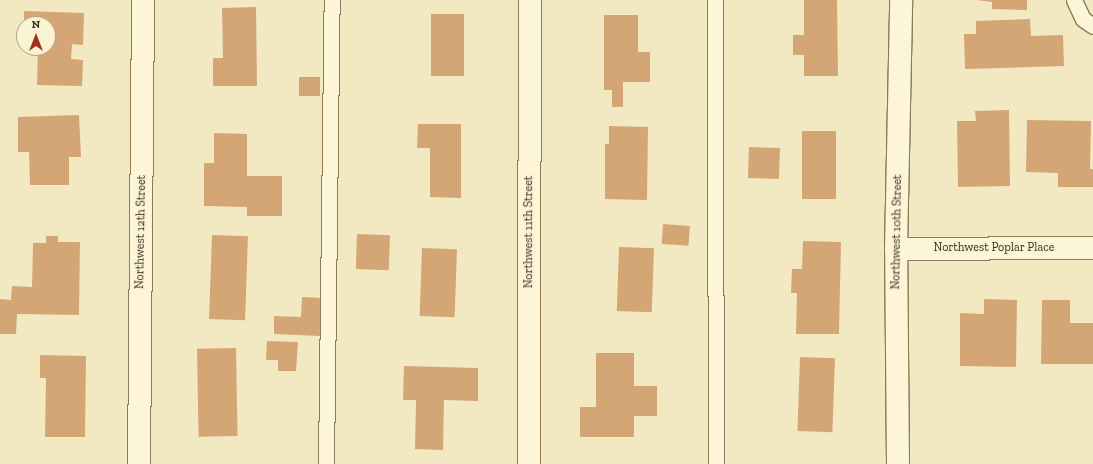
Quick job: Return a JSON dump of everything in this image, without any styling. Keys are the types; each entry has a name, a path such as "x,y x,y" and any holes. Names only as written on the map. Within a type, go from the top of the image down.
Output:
{"street":[{"name":"Northwest 12th Street","path":"139,464 143,0"},
{"name":"Northwest 11th Street","path":"529,464 530,0"},
{"name":"Northwest 10th Street","path":"898,464 896,249 901,0"},
{"name":"Northwest Poplar Place","path":"896,249 1093,248"}],"lane":[{"path":"326,464 332,0"},
{"path":"715,0 716,464"},
{"path":"1074,0 1083,19 1093,26"}],"building":[{"path":"804,0 837,0 838,76 804,76 804,55 793,55 793,35 804,35"},
{"path":"977,0 1027,0 1027,10 992,9 992,2"},
{"path":"256,7 257,86 213,86 213,58 223,58 222,8"},
{"path":"24,11 84,13 83,45 72,44 71,59 83,60 82,86 37,85 38,56 56,56 56,16 24,16"},
{"path":"431,14 464,14 464,76 431,76"},
{"path":"604,15 638,15 638,52 650,52 650,82 623,82 623,107 612,107 612,90 604,90"},
{"path":"1030,19 1031,36 1063,35 1064,66 965,69 964,34 976,34 976,21"},
{"path":"299,77 320,77 320,96 299,96"},
{"path":"1009,110 1010,186 958,187 957,121 976,121 975,111"},
{"path":"79,115 81,157 69,157 69,185 30,185 29,152 18,152 18,117"},
{"path":"1027,120 1091,121 1090,169 1093,169 1093,187 1058,187 1058,173 1026,172"},
{"path":"418,124 461,124 461,198 430,197 430,148 417,148"},
{"path":"609,126 648,127 647,200 605,199 605,144 609,144"},
{"path":"802,131 836,131 836,199 802,199"},
{"path":"214,133 247,134 247,176 282,176 282,216 247,216 247,207 204,206 204,163 214,163"},
{"path":"749,147 780,148 779,179 748,178"},
{"path":"663,224 690,226 689,246 662,244"},
{"path":"357,234 390,235 389,270 356,269"},
{"path":"212,235 248,236 245,320 209,319"},
{"path":"46,236 58,236 58,242 80,242 79,315 17,314 16,334 0,334 0,299 11,300 12,286 32,287 33,243 46,243"},
{"path":"803,241 841,242 839,334 796,334 797,293 791,293 792,269 802,269"},
{"path":"619,247 654,248 652,312 617,311"},
{"path":"422,248 457,249 455,317 420,316"},
{"path":"302,297 322,298 320,336 274,334 274,316 301,317"},
{"path":"984,299 1017,300 1016,367 960,366 960,313 984,314"},
{"path":"1042,300 1070,300 1070,323 1093,323 1093,364 1041,364"},
{"path":"267,341 298,342 296,371 278,371 278,360 266,360"},
{"path":"236,348 238,436 199,437 197,349"},
{"path":"596,353 634,353 634,386 657,386 657,416 634,416 634,437 580,437 580,407 596,407"},
{"path":"40,355 86,356 85,437 45,437 46,378 40,378"},
{"path":"800,357 835,358 832,432 797,431"},
{"path":"404,366 478,368 478,401 444,400 443,450 415,449 416,400 403,400"}]}
